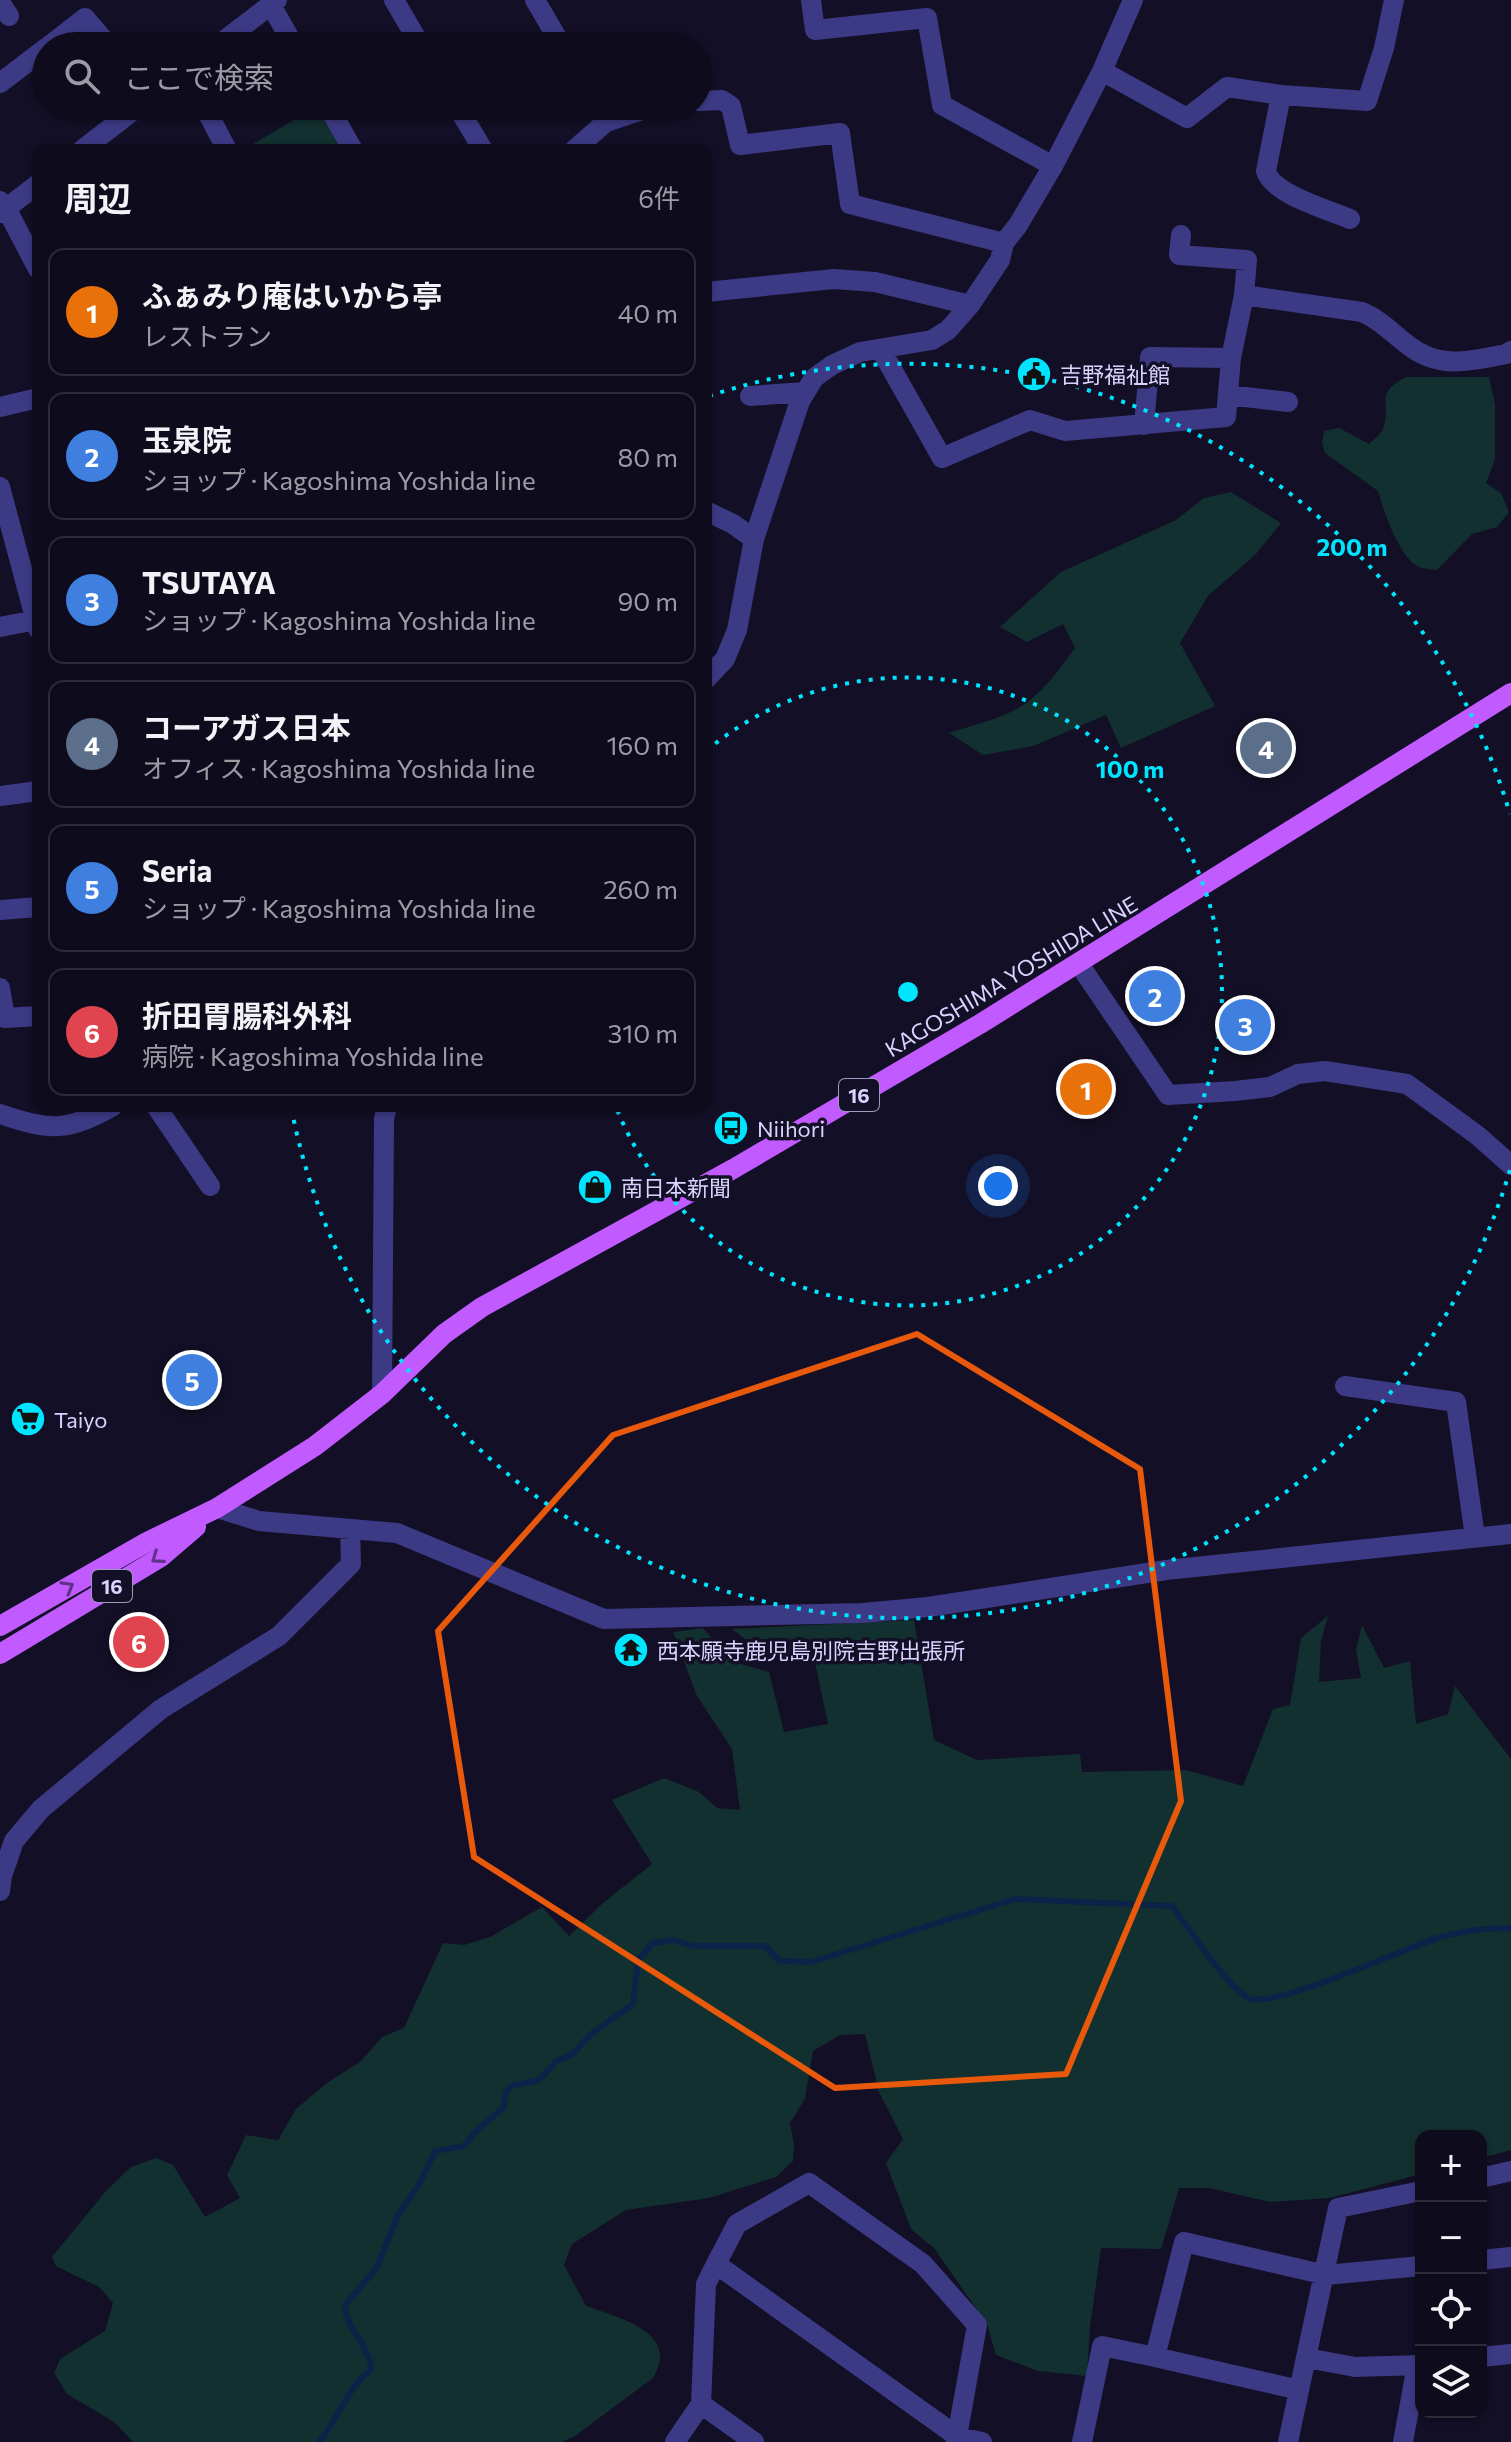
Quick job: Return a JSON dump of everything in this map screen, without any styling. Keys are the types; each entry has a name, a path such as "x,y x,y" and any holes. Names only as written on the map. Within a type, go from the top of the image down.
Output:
{"main road":[{"name":"KAGOSHIMA YOSHIDA LINE","path":"0,1626 147,1542 217,1508 315,1446 382,1394 444,1334 482,1307 733,1169 1079,964 1511,693"},
{"name":"KAGOSHIMA YOSHIDA LINE","path":"0,1654 161,1557 217,1508"}],"street":[{"path":"394,0 413,32"},
{"path":"535,0 554,32"},
{"path":"811,0 815,30 927,18 942,105 1053,166"},
{"path":"712,673 725,659 737,630 754,539 805,392 814,378 832,365 860,352 932,340 948,330 970,305 1000,260 1004,243 1053,166 1102,71 1133,0"},
{"path":"1102,71 1187,118 1227,87 1281,95 1367,101 1384,48 1394,0"},
{"path":"233,32 264,5 284,32"},
{"path":"67,32 85,18 97,32"},
{"path":"0,83 32,58"},
{"path":"1281,95 1266,171 1268,180 1281,190 1350,219"},
{"path":"712,100 722,100 731,106 740,145 840,133 850,204 1004,243"},
{"path":"95,144 123,120"},
{"path":"211,120 224,144"},
{"path":"336,120 350,144"},
{"path":"465,120 479,144"},
{"path":"578,144 596,120"},
{"path":"32,188 2,207 32,259"},
{"path":"881,350 942,458 1030,420 1065,431 1226,417 1231,358 1244,295 1247,260 1179,255 1181,235"},
{"path":"712,291 834,279 875,282 970,305"},
{"path":"1244,295 1362,312 1377,318 1410,347 1438,362 1456,363 1511,351"},
{"path":"1144,425 1150,357 1231,358"},
{"path":"750,396 805,392"},
{"path":"1228,395 1288,402"},
{"path":"0,407 32,399"},
{"path":"0,487 32,606"},
{"path":"712,514 754,539"},
{"path":"0,627 32,625"},
{"path":"0,796 32,792"},
{"path":"0,910 32,907"},
{"path":"1079,964 1168,1095 1270,1087 1298,1074 1325,1071 1407,1084 1477,1135 1511,1165"},
{"path":"0,988 5,1018 32,1016"},
{"path":"57,1112 62,1127"},
{"path":"0,1114 38,1127 62,1127 85,1122 102,1112"},
{"path":"160,1112 210,1186"},
{"path":"382,1394 386,1112"},
{"path":"1345,1386 1456,1402 1475,1537"},
{"path":"217,1508 259,1521 397,1533 604,1619 863,1613 928,1607 1166,1570 1511,1534"},
{"path":"0,1891 14,1841 41,1809 161,1709 279,1636 351,1564 350,1529"},
{"path":"1487,2177 1511,2171"},
{"path":"675,2442 701,2404 706,2284 716,2264 737,2224 809,2183 923,2264 977,2325 957,2439"},
{"path":"1288,2442 1338,2208 1415,2192"},
{"path":"1155,2357 1184,2242 1326,2275 1415,2267"},
{"path":"1487,2259 1511,2257"},
{"path":"716,2264 957,2439 982,2442"},
{"path":"1082,2442 1102,2346 1299,2390"},
{"path":"1487,2356 1511,2354"},
{"path":"1307,2358 1355,2367 1415,2365"},
{"path":"1403,2442 1415,2384"},
{"path":"701,2404 754,2442"}],"highlighted area":[{"path":"917,1334 1140,1469 1181,1801 1066,2074 835,2088 474,1857 438,1631 613,1435"}],"green space":[{"path":"294,120 327,120 341,144 253,144"},
{"path":"1406,377 1489,377 1495,404 1495,459 1486,483 1501,493 1509,512 1497,527 1472,534 1437,570 1419,567 1410,560 1393,532 1378,491 1325,453 1322,443 1324,431 1339,428 1369,444 1383,429 1387,394"},
{"path":"1231,492 1281,523 1256,554 1208,596 1180,643 1215,706 1121,748 1106,715 1033,746 983,755 949,733 998,718 1025,704 1046,685 1075,648 1063,624 1027,642 1000,627 1061,572 1176,520 1204,498"},
{"path":"1328,1616 1321,1641 1319,1682 1361,1678 1356,1650 1362,1625 1384,1668 1410,1661 1416,1724 1448,1714 1455,1686 1511,1759 1511,2150 1487,2156 1487,2130 1415,2130 1415,2176 1330,2198 1270,2202 1209,2188 1179,2188 1161,2249 1101,2248 1087,2376 1038,2371 996,2355 987,2324 934,2248 911,2229 886,2163 903,2139 879,2092 865,2034 840,2035 813,2051 805,2099 790,2123 793,2161 776,2177 709,2198 626,2210 572,2244 564,2265 586,2306 642,2329 653,2338 659,2349 660,2362 653,2378 575,2436 562,2442 133,2442 114,2422 67,2394 54,2373 60,2359 105,2331 113,2303 99,2287 56,2266 52,2257 106,2191 131,2167 156,2158 173,2165 205,2217 240,2198 227,2175 246,2135 278,2140 296,2109 327,2083 360,2062 382,2037 404,2028 443,1943 464,1945 490,1937 542,1907 569,1936 603,1903 652,1864 612,1800 664,1778 699,1792 717,1808 740,1810 732,1749 697,1696 673,1632 703,1628 733,1662 769,1672 784,1732 828,1724 814,1658 765,1654 732,1629 914,1620 934,1740 977,1760 1080,1754 1082,1772 1186,1770 1243,1786 1273,1709 1290,1705 1301,1638"}],"waterway":[{"path":"319,2442 349,2394 371,2370 367,2352 349,2322 345,2305 376,2269 398,2215 419,2185 435,2151 464,2146 503,2108 506,2091 512,2086 539,2080 557,2061 573,2054 590,2035 633,2004 638,1960 653,1943 673,1940 693,1946 765,1946 780,1961 811,1962 1015,1899 1172,1906 1233,1985 1251,1999 1266,1999 1314,1986 1447,1935 1511,1928"}],"place":[{"name":"吉野福祉館","path":"1034,374"},
{"name":"コーアガス日本","path":"1266,748"},
{"name":"玉泉院","path":"1155,996"},
{"name":"TSUTAYA","path":"1245,1025"},
{"name":"ふぁみり庵はいから亭","path":"1086,1089"},
{"name":"Niihori","path":"731,1128"},
{"name":"南日本新聞","path":"595,1187"},
{"name":"Seria","path":"192,1380"},
{"name":"Taiyo","path":"28,1419"},
{"name":"折田胃腸科外科","path":"139,1642"},
{"name":"西本願寺鹿児島別院吉野出張所","path":"631,1650"}]}
